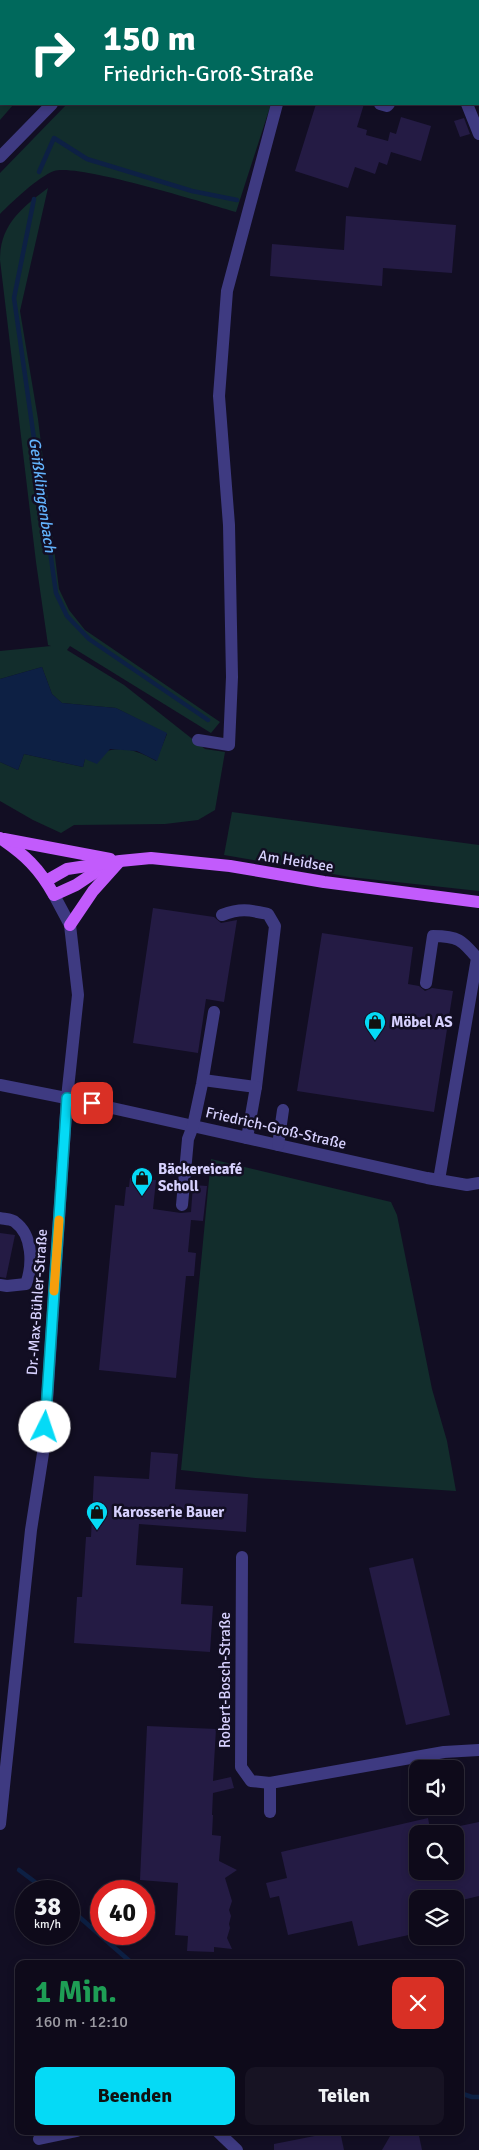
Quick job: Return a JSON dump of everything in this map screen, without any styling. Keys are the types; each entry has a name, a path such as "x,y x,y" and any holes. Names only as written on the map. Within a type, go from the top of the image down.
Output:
{"main road":[{"path":"0,838 114,862 70,925"},
{"name":"Dr.-Max-Bühler-Straße","path":"0,838 29,859 54,895"},
{"name":"Am Heidsee","path":"46,881 67,869 151,858 230,866 324,882 479,902"},
{"name":"Am Heidsee","path":"54,895 76,885 114,862"}],"street":[{"path":"0,157 51,105"},
{"path":"198,740 229,745 232,677 229,525 219,396 227,290 277,105"},
{"path":"467,105 479,134"},
{"name":"Dr.-Max-Bühler-Straße","path":"0,1824 31,1530 44,1447 67,1098 78,996 70,925 54,895"},
{"path":"222,915 240,909 252,910 268,914 275,926 256,1087 247,1138"},
{"path":"426,983 433,936 446,936 463,941 477,958 439,1180"},
{"path":"182,1205 188,1139 193,1126 203,1080 214,1012"},
{"path":"203,1080 256,1087"},
{"name":"Friedrich-Groß-Straße","path":"0,1085 439,1180 467,1185 479,1183"},
{"path":"278,1144 283,1110"},
{"path":"0,1218 15,1222 29,1241 30,1273 26,1284 0,1285"},
{"name":"Robert-Bosch-Straße","path":"242,1557 241,1768 251,1781 270,1783 444,1752 479,1750"},
{"path":"270,1783 270,1812"},
{"path":"39,2139 58,2135"},
{"path":"221,2135 237,2150"}],"green space":[{"path":"0,105 13,105 0,120"},
{"path":"66,105 271,105 236,212 114,178 67,170 54,171 40,179 0,214 0,173"},
{"path":"48,188 20,311 38,419 59,589 69,610 85,630 220,722 211,733 70,646 67,650 124,685 205,749 225,752 215,810 198,820 165,824 74,825 61,833 0,801 0,762 18,770 24,754 83,767 85,759 121,749 137,752 156,761 167,734 116,708 62,703 52,694 42,667 0,679 0,651 51,646 48,645 36,562 0,260 4,236 14,218"},
{"path":"232,812 479,845 479,891 350,877 224,855"},
{"path":"211,1159 391,1202 397,1215 432,1389 447,1441 456,1491 255,1478 181,1470"}],"water":[{"path":"42,667 52,694 62,703 116,708 167,733 157,761 137,751 110,749 97,764 85,759 83,767 24,754 18,770 0,762 0,679"}],"building":[{"path":"316,105 364,105 357,127 367,130 366,135 388,141 390,132 396,134 401,117 431,126 421,161 391,152 387,165 379,162 375,174 355,167 348,188 295,171"},
{"path":"464,118 470,134 460,137 454,121"},
{"path":"346,216 456,225 452,273 383,268 382,286 270,276 272,244 344,250"},
{"path":"153,908 214,917 221,923 237,920 224,1002 206,999 198,1053 133,1043"},
{"name":"Möbel AS","path":"322,933 413,947 408,984 419,986 425,991 432,988 453,991 434,1112 297,1091"},
{"path":"130,1178 156,1180 153,1209 181,1213 191,1212 193,1185 207,1186 203,1221 191,1220 188,1252 196,1253 194,1276 186,1276 176,1378 99,1370 115,1205 124,1206 126,1187 129,1187"},
{"path":"0,1233 15,1235 6,1278 0,1277"},
{"path":"151,1452 178,1454 175,1489 248,1494 246,1532 139,1524 136,1565 183,1568 181,1604 213,1606 210,1652 74,1643 77,1597 82,1597 86,1537 91,1537 94,1476 149,1479"},
{"path":"413,1558 450,1715 406,1725 369,1568"},
{"path":"147,1726 216,1729 213,1781 231,1777 234,1788 213,1793 212,1815 212,1835 221,1836 219,1861 237,1870 225,1878 232,1901 229,1910 231,1916 227,1938 232,1949 214,1947 214,1952 187,1951 188,1936 175,1935 178,1883 140,1880"},
{"path":"428,1818 429,1825 409,1825 409,1880 464,1880 464,1825 479,1822 479,1896 464,1900 464,1890 409,1890 409,1935 358,1946 352,1921 288,1935 279,1896 270,1898 266,1883 287,1878 281,1852"},
{"path":"320,2135 341,2135 344,2150 274,2150 274,2144"},
{"path":"391,2135 419,2135 422,2150 382,2150"}],"waterway":[{"name":"Geißklingenbach","path":"39,172 54,138 87,159 192,191 237,200"},
{"name":"Geißklingenbach","path":"34,199 14,298 56,593 67,616 89,639 208,720"},
{"path":"19,1870 32,1880"},
{"path":"80,1918 128,1960"},
{"path":"464,2094 479,2097"}],"slow traffic":[{"path":"54,1291 59,1220"}],"place":[{"name":"Möbel AS","path":"375,1041"},
{"name":"Bäckereicafé Scholl","path":"142,1197"},
{"name":"Karosserie Bauer","path":"97,1531"}],"route":[{"path":"45,1427 67,1098 92,1103"}]}
